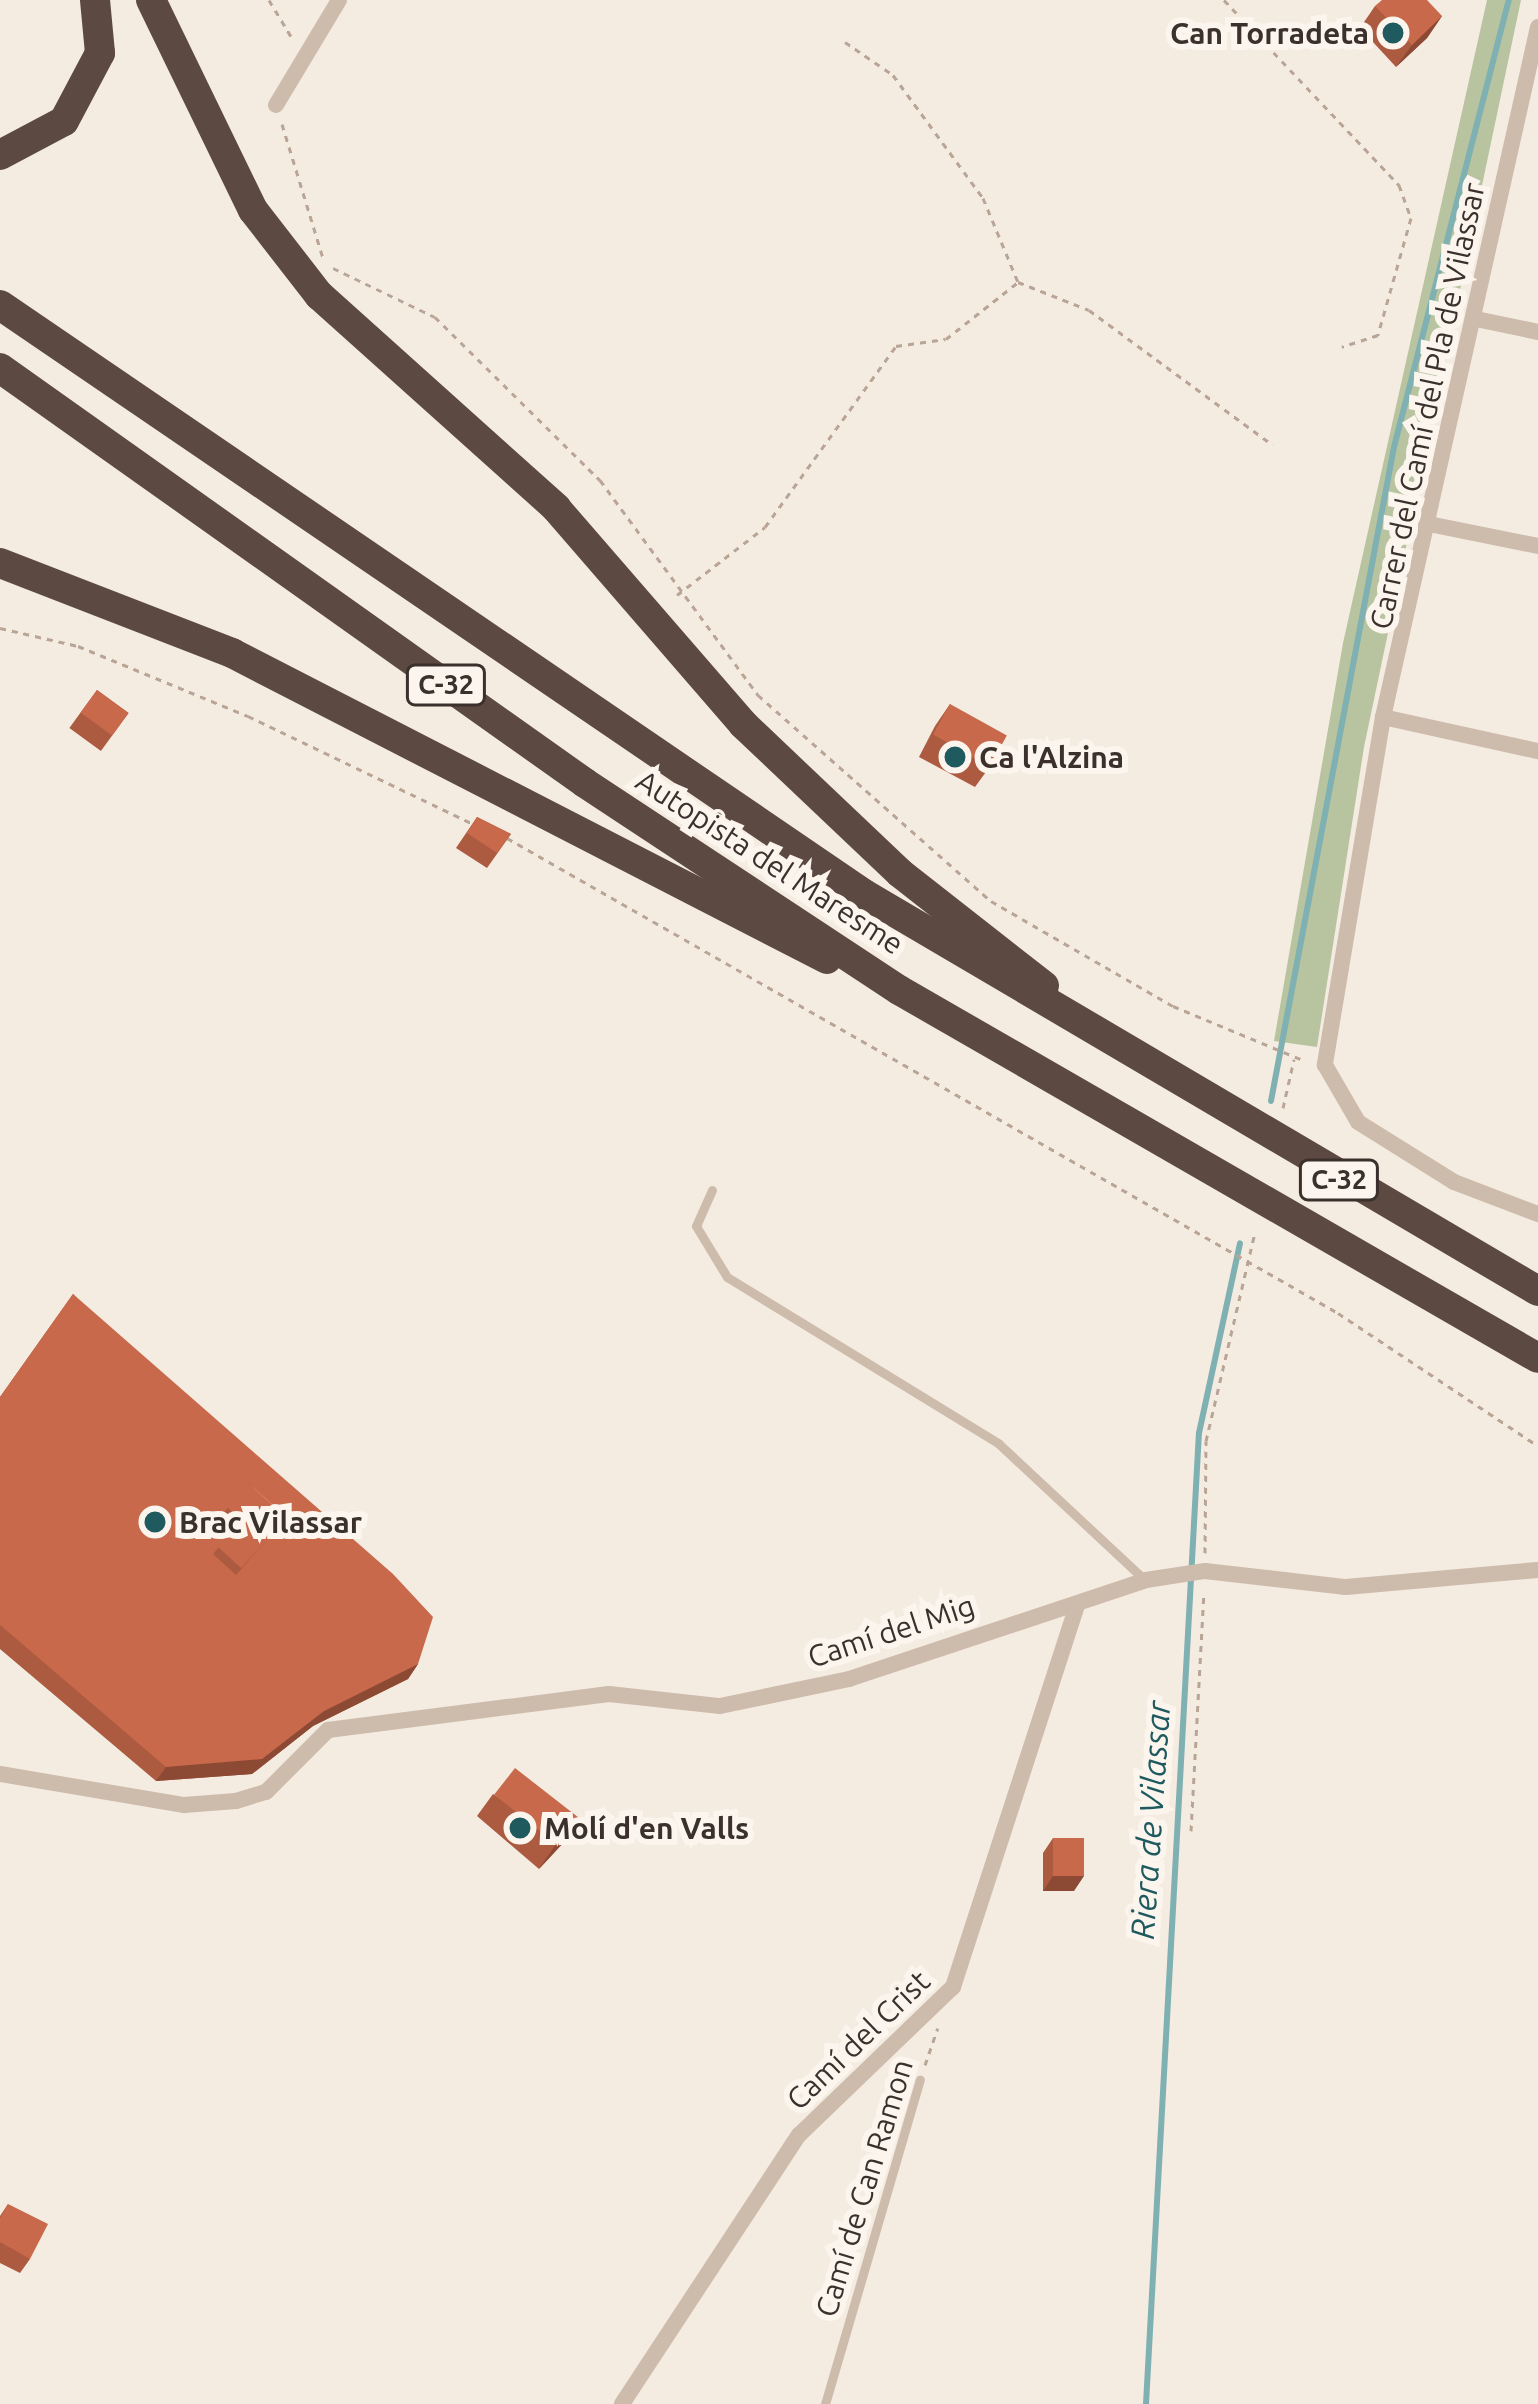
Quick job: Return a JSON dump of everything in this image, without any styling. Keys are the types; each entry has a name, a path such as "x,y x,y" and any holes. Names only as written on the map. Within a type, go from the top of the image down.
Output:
{"highway":[{"path":"0,155 64,121 100,53 95,0"},
{"path":"151,0 253,210 319,295 556,508 743,724 900,873 1142,1066"},
{"name":"Autopista del Maresme","path":"0,305 844,881 1142,1066 1538,1291"},
{"name":"Autopista del Maresme","path":"0,368 585,783 899,990 1538,1358"},
{"name":"C-32","path":"0,563 232,653 771,936 899,990"}],"street":[{"path":"276,105 339,0"},
{"name":"Carrer del Camí del Pla de Vilassar","path":"1538,27 1434,525 1383,717 1325,1065 1358,1122 1454,1182 1538,1214"},
{"path":"1477,319 1538,332"},
{"path":"1434,525 1538,546"},
{"path":"1383,717 1538,751"},
{"name":"Camí del Mig","path":"0,1774 184,1805 236,1801 266,1792 328,1730 609,1694 720,1706 849,1679 1043,1608 1076,1610 1145,1580 1205,1571 1346,1587 1538,1570"},
{"name":"Camí del Crist","path":"622,2404 800,2135 953,1987 1076,1610"}],"lane":[{"path":"712,1190 696,1226 728,1277 999,1444 1145,1580"},
{"name":"Camí de Can Ramon","path":"825,2404 920,2080"}],"path":[{"path":"268,0 304,61"},
{"path":"1223,0 1399,185 1411,218 1378,335 1342,347"},
{"path":"845,42 893,75 983,198 1018,282 1089,310 1273,445"},
{"path":"276,105 326,265 435,317 600,480 676,596 758,695 992,901 1173,1006 1295,1058 1282,1113"},
{"path":"676,596 765,527 896,346 946,339 1018,282"},
{"path":"0,628 78,646 226,707 530,847 1245,1267 1338,1313 1538,1446"},
{"path":"1191,1831 1205,1571 1206,1441 1254,1236"},
{"name":"Camí de Can Ramon","path":"920,2080 953,1987"}],"green space":[{"path":"1487,0 1521,0 1364,747 1317,1047 1274,1041 1343,643"}],"building":[{"path":"1382,0 1427,0 1442,16 1412,45 1375,6"},
{"path":"97,690 129,713 112,736 81,713"},
{"path":"950,704 1007,736 990,766 933,735"},
{"path":"477,817 511,834 497,853 467,833"},
{"name":"Brac Vilassar","path":"73,1294 393,1574 433,1617 418,1664 324,1711 262,1759 166,1767 0,1625 0,1397","holes":["248,1483 275,1507 254,1532 265,1542 236,1575 213,1554 236,1527 222,1515"]},
{"path":"248,1483 275,1507 253,1531 265,1542 241,1568 218,1547 241,1521 227,1507"},
{"path":"515,1768 580,1819 559,1846 494,1795"},
{"path":"1053,1838 1084,1838 1084,1876 1053,1876"},
{"path":"8,2204 48,2224 30,2259 0,2242 0,2218"}],"waterway":[{"path":"1271,1101 1394,447 1509,0"},
{"name":"Riera de Vilassar","path":"1146,2404 1199,1433 1240,1243"}],"place":[{"name":"Can Torradeta","path":"1393,33"},
{"name":"Ca l'Alzina","path":"955,757"},
{"name":"Brac Vilassar","path":"155,1522"},
{"name":"Molí d'en Valls","path":"520,1828"}]}
